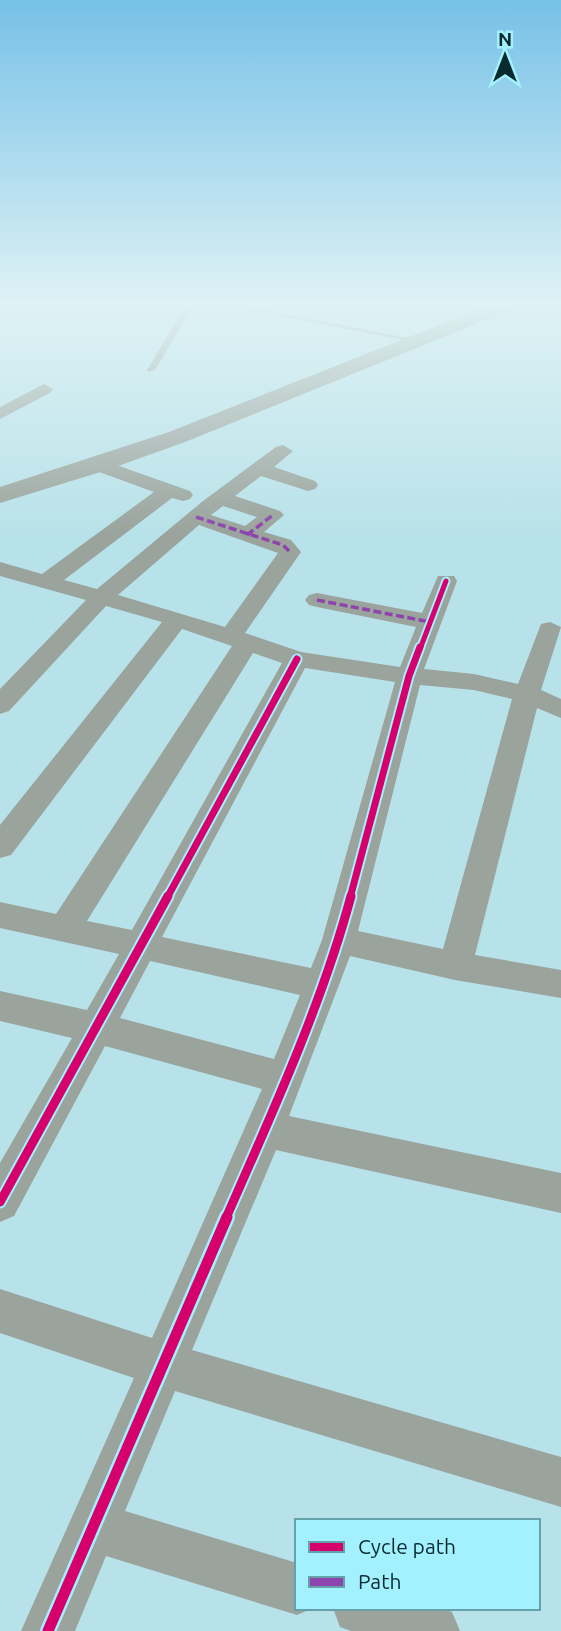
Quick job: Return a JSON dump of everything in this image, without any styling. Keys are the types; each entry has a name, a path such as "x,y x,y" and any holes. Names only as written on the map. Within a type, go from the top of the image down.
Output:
{"street":[{"path":"2,493 98,465 177,437 314,381"},
{"path":"0,414 44,389"},
{"path":"0,705 101,598 209,507 283,451"},
{"path":"64,929 290,552 283,545 247,535 209,507 98,465"},
{"path":"259,469 308,485"},
{"path":"46,582 169,490"},
{"path":"209,507 273,515 247,535"},
{"path":"0,569 177,619 297,659 409,676 474,682 527,694 561,709"},
{"path":"48,1631 265,1129 340,940 409,676 446,581"},
{"path":"317,600 430,622"},
{"path":"0,847 177,619"},
{"path":"455,966 527,694 550,629"},
{"path":"0,1202 98,1028 139,945 297,659"},
{"path":"0,915 321,985"},
{"path":"340,940 455,966 561,984"},
{"path":"0,1006 98,1028 285,1079"},
{"path":"265,1129 561,1193"},
{"path":"0,1311 164,1365 561,1482"},
{"path":"93,1527 295,1588"},
{"path":"345,1631 351,1610"},
{"path":"365,1610 433,1631"}],"marked path":[{"path":"247,535 273,515"},
{"path":"196,517 283,545 290,552"},
{"path":"317,600 430,622"}],"cycle path":[{"path":"48,1631 265,1129 339,940 409,676 446,581"},
{"path":"0,1202 297,659"}]}
